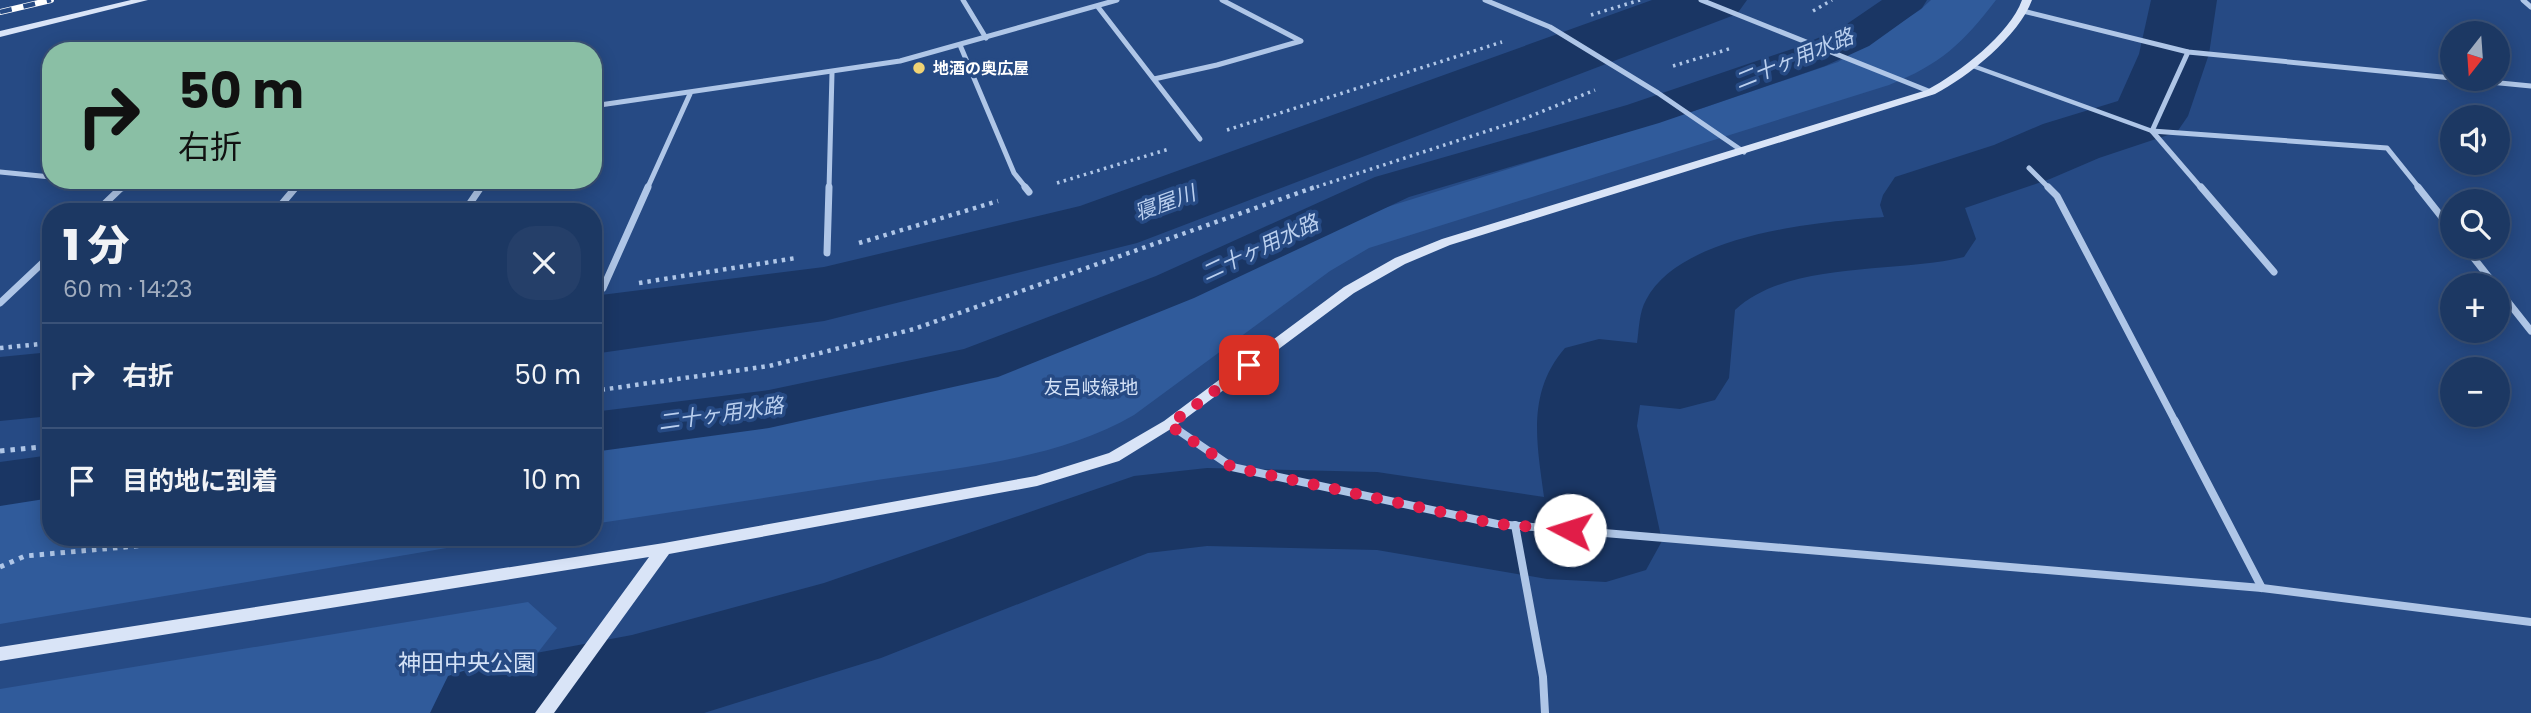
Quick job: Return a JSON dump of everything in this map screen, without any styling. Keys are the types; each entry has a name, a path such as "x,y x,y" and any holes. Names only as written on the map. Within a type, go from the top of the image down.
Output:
{"street":[{"path":"0,34 143,0"},
{"path":"963,0 986,38"},
{"path":"602,105 900,61 1117,0"},
{"path":"1154,79 1217,65 1301,41 1222,0"},
{"path":"1485,0 1550,27 1634,77 1744,152"},
{"path":"1701,0 1931,92"},
{"path":"2523,0 2531,7"},
{"path":"0,654 664,549 1037,481 1114,457 1169,425 1349,290 1400,261 1446,242 1931,92 1959,79 2025,5 2185,52 2440,77"},
{"path":"1098,7 1200,139"},
{"path":"960,45 1014,173 1029,192"},
{"path":"2152,131 2185,52"},
{"path":"827,253 832,73"},
{"path":"2510,84 2531,86"},
{"path":"603,288 690,94"},
{"path":"2152,131 2387,148 2440,215"},
{"path":"2152,131 2274,272"},
{"path":"2029,168 2057,196 2262,587"},
{"path":"0,172 42,176"},
{"path":"105,203 120,189"},
{"path":"283,203 295,189"},
{"path":"2474,259 2485,273"},
{"path":"0,303 42,263"},
{"path":"2510,305 2531,331"},
{"path":"1169,425 1232,467 1497,524 2262,587 2531,622"},
{"path":"1515,525 1543,677 1545,713"},
{"path":"544,713 664,549"}],"lane":[{"path":"1973,66 2152,131"}],"path":[{"path":"603,288 827,253 1640,0"},
{"path":"602,390 672,383 766,366 834,352 915,329 1396,159 1521,120 1566,100 1634,77"},
{"path":"0,348 42,343"},
{"path":"0,451 42,447"},
{"path":"0,567 25,556 137,546"}],"green space":[{"name":"友呂岐緑地","path":"1931,0 1996,0 1949,51 1923,69 1889,85 1369,248 1330,271 1134,415 1105,430 1074,442 1009,459 602,523 602,446 831,411 936,390 1027,364 1352,218 1703,108 1838,62 1920,10"},
{"path":"42,491 42,546 459,546 0,624 0,502"},
{"name":"神田中央公園","path":"528,602 557,628 491,713 0,713 0,689"}],"waterway":[{"name":"寝屋川","path":"602,324 824,294 1107,225 1714,0"},
{"name":"二十ヶ用水路","path":"602,431 769,409 978,364 1175,287 1392,187 1643,114 1810,57 1855,37 1908,0"},
{"path":"493,713 632,685 839,625 1134,515 1207,507 1377,511 1547,538 1606,541 1586,426 1595,375 1599,370 1680,378 1690,302 1710,284 1737,270 1803,253 1839,247 1933,239 1922,205 1924,195 2022,162 2071,141 2150,116 2174,54 2184,0"},
{"name":"寝屋川","path":"0,389 42,385"},
{"name":"二十ヶ用水路","path":"0,484 42,477"}],"railway":[{"path":"0,12 51,0"}],"place":[{"name":"地酒の奥広屋","path":"919,68"}],"route":[{"path":"1249,365 1169,425 1232,467 1497,524 1570,530"}]}
